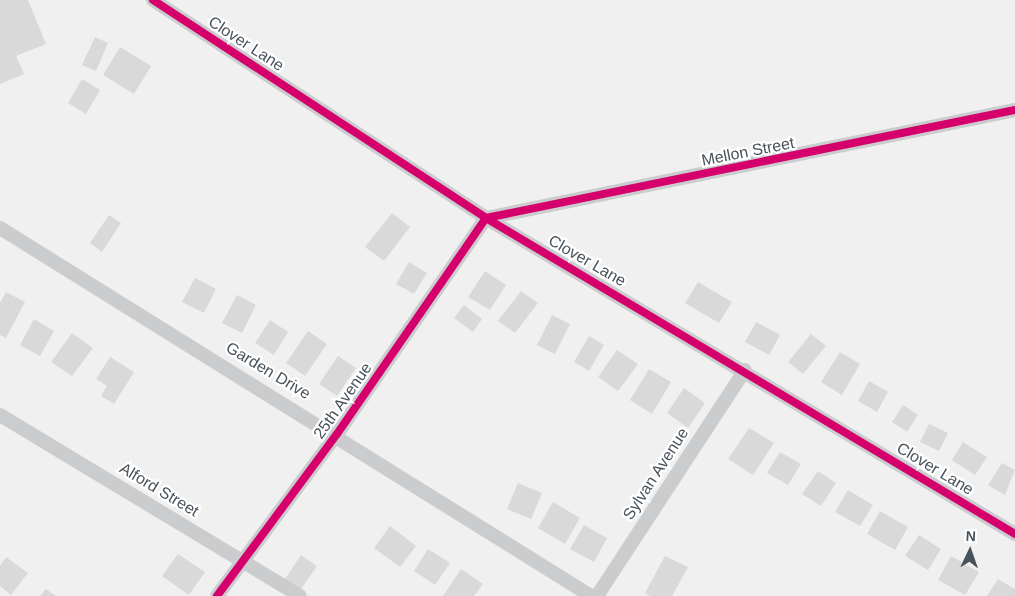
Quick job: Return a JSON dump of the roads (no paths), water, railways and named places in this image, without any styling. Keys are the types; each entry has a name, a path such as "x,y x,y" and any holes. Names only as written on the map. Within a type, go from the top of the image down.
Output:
{"street":[{"name":"Clover Lane","path":"153,0 486,218 745,370 1015,534"},
{"name":"Mellon Street","path":"486,218 1015,110"},
{"name":"25th Avenue","path":"217,596 337,434 486,218"},
{"name":"Garden Drive","path":"0,228 337,434 591,596"},
{"name":"Sylvan Avenue","path":"597,596 745,370"},
{"name":"Alford Street","path":"0,414 300,596"}]}
